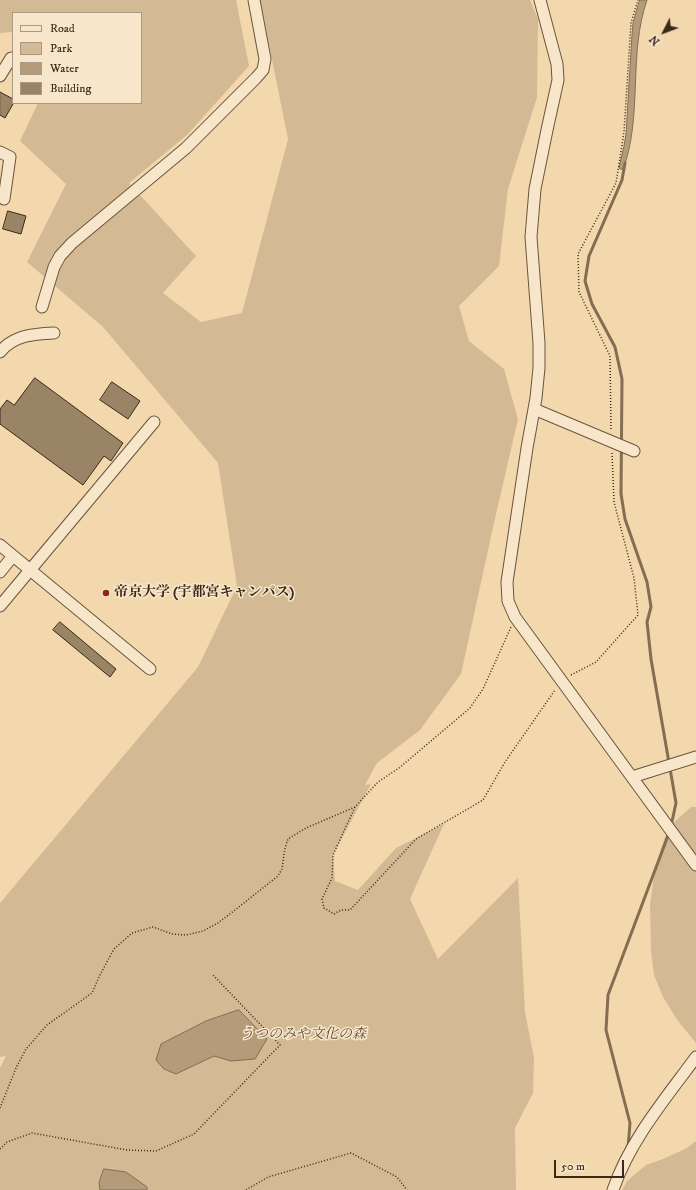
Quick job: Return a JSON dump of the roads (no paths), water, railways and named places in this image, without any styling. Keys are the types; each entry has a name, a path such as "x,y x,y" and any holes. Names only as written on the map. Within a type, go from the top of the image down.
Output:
{"street":[{"path":"42,307 54,267 60,256 72,243 186,148 263,70 265,59 254,0"},
{"path":"540,0 557,64 558,80 536,189 531,237 539,343 539,368 507,582 508,601 515,617 696,865"},
{"path":"0,76 11,58"},
{"path":"0,152 10,157 4,199"},
{"path":"0,352 6,345 16,338 34,334 54,333"},
{"path":"534,409 634,451"},
{"path":"0,606 154,422"},
{"path":"0,545 150,669"},
{"path":"0,572 13,556"},
{"path":"632,777 696,757"},
{"path":"613,1190 618,1176 643,1131 696,1057"}],"water":[{"path":"640,0 647,0 641,21 638,42 633,128 623,170 619,168 626,134 633,23"},
{"path":"239,1010 267,1039 255,1059 231,1061 214,1056 176,1074 164,1069 156,1060 161,1044 206,1021"},
{"path":"104,1169 126,1172 147,1187 147,1190 100,1190 99,1183"}],"waterway":[{"path":"625,163 622,180 589,256 585,281 592,304 615,347 622,379 621,494 625,519 647,582 651,607 647,622 651,659 676,803 671,826"},
{"path":"628,1148 630,1123 606,1030 608,995 669,833"}],"place":[{"name":"帝京大学 (宇都宮キャンパス)","path":"106,593"}],"park label":[{"name":"うつのみや文化の森","path":"303,1035"}]}
